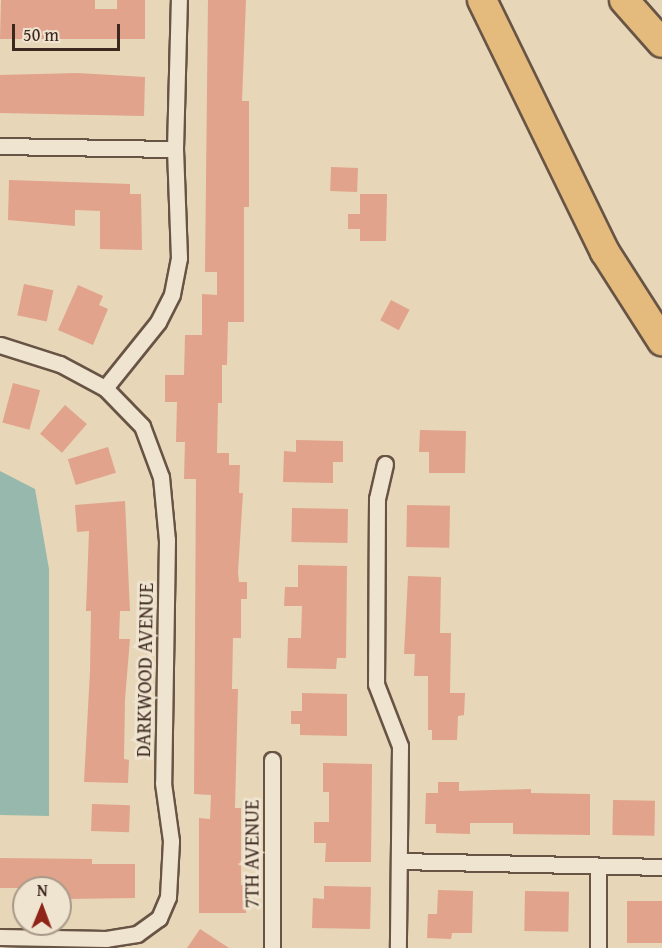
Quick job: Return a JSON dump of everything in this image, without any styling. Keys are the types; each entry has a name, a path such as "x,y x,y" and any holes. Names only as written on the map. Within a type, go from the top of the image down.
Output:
{"highway":[{"path":"482,0 605,252 662,341"},
{"path":"624,0 662,42"}],"street":[{"path":"105,388 158,322 172,294 179,258 175,149 178,0"},
{"path":"0,146 175,149"},
{"name":"DARKWOOD AVENUE","path":"0,345 60,364 105,388 142,426 161,477 167,540 163,783 171,841 168,897 159,918 137,934 106,939 0,937"},
{"path":"385,464 377,499 376,684 400,746 398,948"},
{"name":"7TH AVENUE","path":"272,760 272,948"},
{"path":"399,861 662,867"},
{"path":"598,866 598,948"}],"water":[{"path":"0,471 35,489 49,569 49,816 0,815"}],"building":[{"path":"1,0 95,0 95,9 117,9 117,0 145,0 145,39 0,39"},
{"path":"208,0 246,0 242,101 249,101 249,207 244,207 244,322 228,322 227,365 222,365 222,403 218,403 217,453 229,453 229,465 240,465 239,493 243,493 238,572 239,582 247,582 247,599 241,599 241,638 233,638 232,689 238,689 235,808 241,808 241,885 246,885 246,913 199,913 199,818 210,819 211,795 194,794 196,479 184,479 185,442 176,442 177,402 165,402 165,375 184,375 185,335 202,335 202,294 217,295 217,272 205,272"},
{"path":"78,73 145,77 144,116 0,113 0,75"},
{"path":"331,167 358,168 357,192 330,191"},
{"path":"9,180 130,184 130,194 141,194 142,250 100,249 100,211 75,210 75,226 8,220"},
{"path":"360,194 387,194 386,241 360,241 360,229 348,229 348,214 360,214"},
{"path":"24,284 53,290 47,322 17,315"},
{"path":"78,285 103,296 99,305 108,309 93,345 58,330"},
{"path":"391,300 410,310 399,330 380,320"},
{"path":"13,383 40,390 29,430 2,423"},
{"path":"65,405 87,424 62,453 40,434"},
{"path":"420,430 466,431 465,473 429,473 429,452 419,452"},
{"path":"296,440 343,441 343,462 333,462 333,483 283,482 284,451 296,452"},
{"path":"108,447 116,473 76,485 68,459"},
{"path":"125,501 130,611 120,611 119,639 130,639 125,699 124,759 129,760 128,783 84,782 90,671 91,611 86,611 89,531 77,532 75,505"},
{"path":"407,505 450,506 449,548 406,547"},
{"path":"292,508 348,509 347,543 291,542"},
{"path":"298,565 347,566 346,658 337,658 336,669 287,668 288,638 301,638 302,606 284,606 285,587 298,587"},
{"path":"408,576 441,577 440,633 451,633 450,693 465,693 464,715 458,716 457,740 432,740 432,730 428,730 428,676 414,676 415,654 404,654"},
{"path":"302,693 347,694 347,736 300,735 300,724 291,724 291,711 302,711"},
{"path":"323,763 372,764 371,862 325,862 326,843 314,843 314,822 329,822 329,792 323,792"},
{"path":"438,782 459,782 459,791 531,789 531,793 590,794 590,835 513,834 513,823 470,823 470,834 436,833 436,824 425,824 426,793 438,793"},
{"path":"613,800 655,801 654,836 612,835"},
{"path":"92,804 130,805 129,832 91,831"},
{"path":"0,858 92,859 92,864 135,864 135,898 72,899 72,876 12,876 12,888 0,888"},
{"path":"324,886 371,887 370,929 312,928 313,898 324,899"},
{"path":"438,890 473,891 472,933 452,933 451,939 427,938 428,914 437,914"},
{"path":"525,891 569,892 568,932 524,931"},
{"path":"627,901 662,901 662,943 627,943"},
{"path":"200,929 229,948 187,948"}]}
